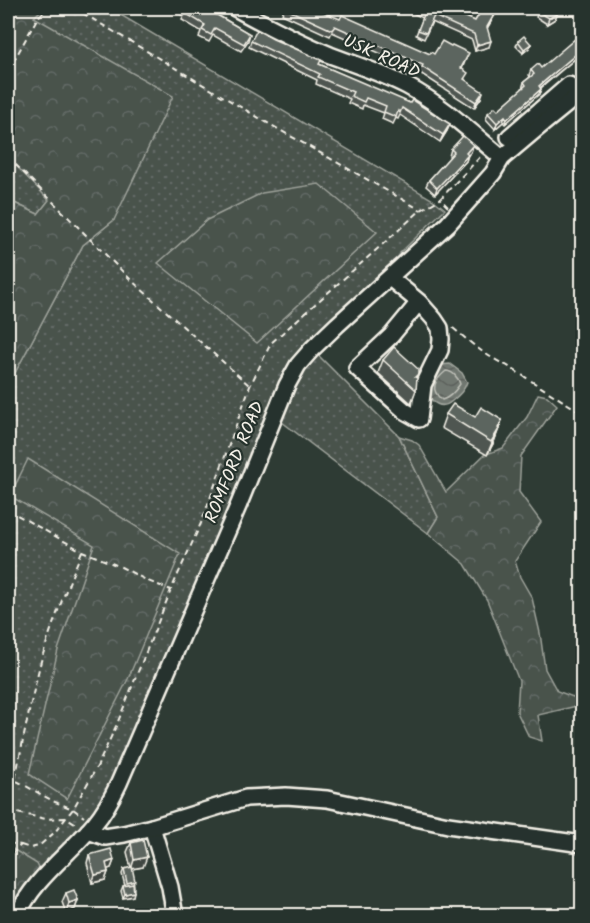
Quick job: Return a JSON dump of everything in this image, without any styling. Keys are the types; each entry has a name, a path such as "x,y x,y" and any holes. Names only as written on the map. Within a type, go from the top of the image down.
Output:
{"street":[{"name":"USK ROAD","path":"238,8 306,44 408,87 451,114 502,158"},
{"name":"ROMFORD ROAD","path":"16,915 43,877 103,813 119,783 286,385 298,365 312,349 448,224 530,127 576,88"},
{"path":"509,137 530,127"},
{"path":"390,278 419,302 440,328 440,350 423,385 419,419 405,411 357,368 391,336 419,302"},
{"path":"88,831 105,837 124,834 246,798 286,796 327,799 448,825 582,844"},
{"path":"152,827 170,887 175,915"}],"path":[{"path":"8,71 38,17 48,8"},
{"path":"74,8 271,125 421,210"},
{"path":"8,843 30,848 39,846 67,818 98,765 202,521 250,386 271,343 421,210 440,199 490,146"},
{"path":"8,157 132,281 250,386"},
{"path":"8,187 15,165"},
{"path":"440,199 450,209"},
{"path":"434,319 445,322 465,340 493,359 582,413"},
{"path":"8,510 81,551 171,590"},
{"path":"73,809 15,780 42,661 56,615 81,551"},
{"path":"8,811 46,819 67,818 88,831"},
{"path":"8,857 21,845"}],"green space":[{"path":"17,8 43,8 34,17 173,96 114,220 83,245 8,386 8,200 38,214 49,200 8,157 8,26"},
{"path":"43,8 109,8 445,209 400,253 408,262 312,349 399,436 438,517 428,533 274,416 119,783 43,877 8,846 8,386 83,245 114,220 34,17"},
{"path":"8,157 49,200 38,214 8,200"},
{"path":"319,184 377,232 257,343 158,263 207,220 262,193"},
{"path":"538,394 547,396 557,405 521,456 519,492 541,522 515,561 520,577 532,598 545,669 557,691 576,698 581,705 538,715 542,741 529,737 517,712 519,681 487,600 465,564 428,533 438,517 399,436 419,445 446,492 484,455 503,448 527,417"},
{"path":"28,459 180,554 128,679 67,799 29,774 58,650 94,545 10,496"},
{"path":"8,846 37,864 43,877 21,915 8,915"}],"water":[{"path":"450,364 462,373 467,382 457,397 448,404 437,404 428,391 429,385 439,368"}],"building":[{"path":"183,8 209,8 208,10 250,34 244,44 215,28 211,35 202,30 205,25 185,13 187,10"},
{"path":"284,8 314,8 340,19 342,15 430,54 431,52 434,54 442,41 452,45 469,53 461,68 468,73 464,79 483,92 476,102 422,67 423,65 335,26 332,30"},
{"path":"415,8 445,8 475,21 483,8 498,8 487,27 491,41 477,45 474,34 434,16 426,33 418,30 425,12"},
{"path":"540,8 555,8 553,11 557,14 549,18 538,12"},
{"path":"257,30 321,60 319,64 410,103 412,100 450,124 443,135 402,108 396,117 384,112 386,106 366,98 364,102 351,96 353,92 318,77 320,74 251,41"},
{"path":"582,33 582,49 539,86 541,89 507,119 505,116 497,123 488,113 495,107 498,110 526,85 524,82 534,74 531,70 538,64 541,68"},
{"path":"524,36 531,44 524,49 518,41"},
{"path":"463,136 473,145 466,153 468,155 437,188 429,180 454,152 451,149"},
{"path":"394,347 418,369 415,377 417,378 416,390 383,360"},
{"path":"453,404 475,417 481,407 502,420 491,442 446,414"},
{"path":"143,840 147,857 134,860 131,843"},
{"path":"111,849 114,860 106,863 108,872 95,875 89,855"},
{"path":"132,867 135,881 127,883 124,869"},
{"path":"133,884 134,892 125,894 123,886"},
{"path":"74,890 78,900 69,903 66,893"}]}
